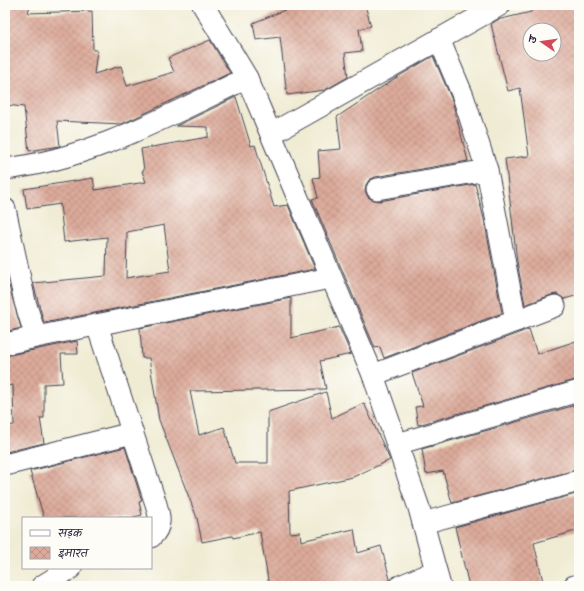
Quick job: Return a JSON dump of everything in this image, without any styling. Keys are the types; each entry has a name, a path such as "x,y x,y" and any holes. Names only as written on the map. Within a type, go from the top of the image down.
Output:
{"street":[{"path":"271,134 500,5"},
{"path":"206,6 247,78 330,278 373,375 397,444 423,524 438,579 400,586"},
{"path":"439,39 463,96 487,170 516,321"},
{"path":"5,169 36,164 105,145 247,78"},
{"path":"377,189 487,170"},
{"path":"5,209 25,302 36,337"},
{"path":"5,344 330,278"},
{"path":"373,375 555,306"},
{"path":"97,325 160,516 159,526 152,536"},
{"path":"397,444 579,391"},
{"path":"5,465 132,433"},
{"path":"423,524 579,481"},
{"path":"42,586 69,569"},
{"path":"574,586 579,585"}],"building":[{"path":"9,5 30,5 28,13 92,11 93,50 97,50 94,74 121,66 127,86 174,72 168,58 210,40 230,73 122,124 57,121 60,146 29,151 24,107 5,105 5,11 8,11"},
{"path":"297,5 365,5 371,26 359,29 362,51 345,53 348,77 325,90 287,95 280,37 256,40 253,23"},
{"path":"531,5 574,5 576,23 579,23 579,295 564,299 557,294 551,295 525,305 517,261 505,159 529,156 520,88 508,91 491,24 497,20 531,12"},
{"path":"433,56 452,100 468,161 375,177 369,180 365,191 368,197 379,201 475,184 484,219 502,313 384,358 380,347 375,348 312,199 318,198 313,178 320,177 318,151 341,149 337,117 394,79"},
{"path":"236,97 251,146 255,145 274,207 288,205 315,269 44,323 33,283 106,276 107,237 64,242 60,204 27,209 24,189 93,178 95,190 146,182 142,171 144,170 141,149 208,137 208,127 176,126","holes":["164,225 170,271 126,278 127,232"]},
{"path":"5,286 9,286 21,328 5,332"},
{"path":"291,298 291,338 339,327 351,354 320,361 326,389 190,391 199,435 224,427 235,463 268,463 268,412 326,392 332,418 364,403 390,460 353,477 289,491 290,533 300,532 301,541 354,529 358,553 381,546 390,579 388,586 269,586 260,532 233,538 232,536 202,542 197,518 159,420 149,358 142,358 140,328"},
{"path":"529,329 537,354 579,340 579,379 418,425 415,407 423,406 412,373"},
{"path":"77,341 78,354 61,354 63,383 44,384 44,418 40,418 44,443 6,452 5,426 14,425 13,385 5,386 5,356"},
{"path":"579,404 579,469 452,503 443,471 426,474 422,449"},
{"path":"125,447 142,501 139,502 142,515 134,517 44,517 30,471"},
{"path":"579,493 579,530 534,543 544,586 469,586 455,527"}]}
